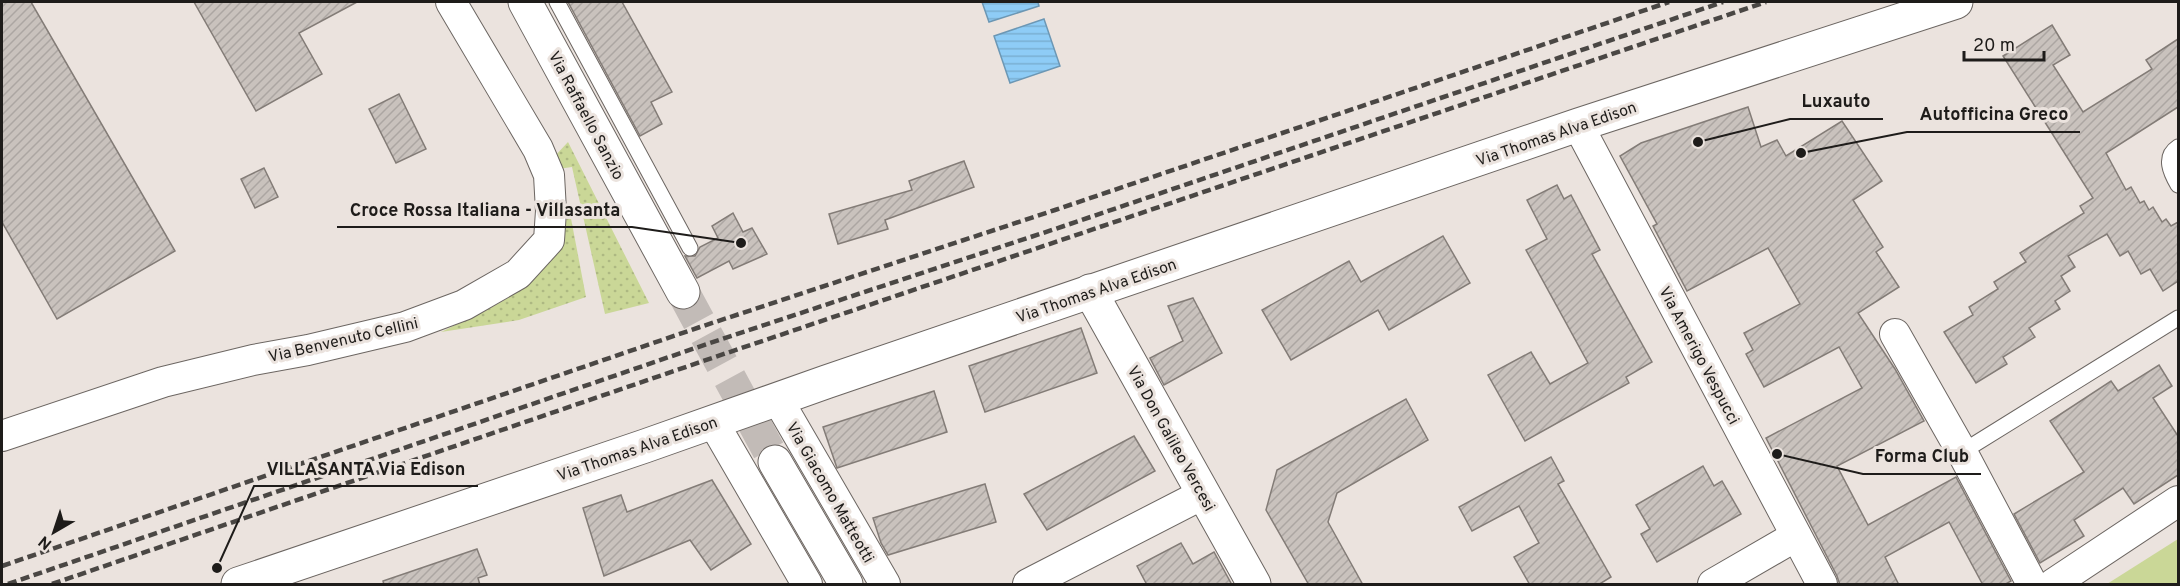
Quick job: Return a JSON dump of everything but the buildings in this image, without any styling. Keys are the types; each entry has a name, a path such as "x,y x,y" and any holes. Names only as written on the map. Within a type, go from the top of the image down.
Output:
{"main road":[{"name":"Via Raffaello Sanzio","path":"525,2 683,292"},
{"name":"Via Thomas Alva Edison","path":"238,585 1578,125 1956,2"},
{"name":"Via Don Galileo Vercesi","path":"1090,291 1254,585"},
{"name":"Via Giacomo Matteotti","path":"775,462 846,585"}],"street":[{"name":"Via Benvenuto Cellini","path":"2,435 163,382 405,327 464,305 518,274 549,240 551,211 549,175 538,149 451,2"},
{"name":"Via Amerigo Vespucci","path":"1578,125 1822,585"},
{"path":"1895,334 1962,452 2031,585"},
{"name":"Via Giacomo Matteotti","path":"778,400 885,585"},
{"path":"713,422 807,585"},
{"path":"1028,585 1203,494"},
{"path":"2053,585 2178,501"},
{"path":"1713,585 1796,536"}],"lane":[{"name":"Via Raffaello Sanzio","path":"557,2 690,248"},
{"path":"2178,147 2173,150 2170,172 2178,185"},
{"path":"1962,452 2178,318"}],"green space":[{"path":"568,142 649,303 605,314 572,167 558,169 553,158"},
{"path":"569,208 586,297 519,320 441,332 506,299 535,277 558,248"},
{"path":"2178,539 2178,584 2107,584"}],"water":[{"path":"982,2 1038,2 1039,6 989,22"},
{"path":"1044,19 1060,66 1010,83 994,36"}],"tunnel":[{"path":"683,292 775,462"}],"railway":[{"path":"2,566 700,327 1055,210 1669,2"},
{"path":"8,584 707,344 1064,226 1723,2"},
{"path":"52,584 1766,2"}],"place":[{"name":"Luxauto","path":"1698,142"},
{"name":"Autofficina Greco","path":"1801,153"},
{"name":"Croce Rossa Italiana - Villasanta","path":"741,243"},
{"name":"Forma Club","path":"1777,454"},
{"name":"VILLASANTA Via Edison","path":"217,568"}]}
